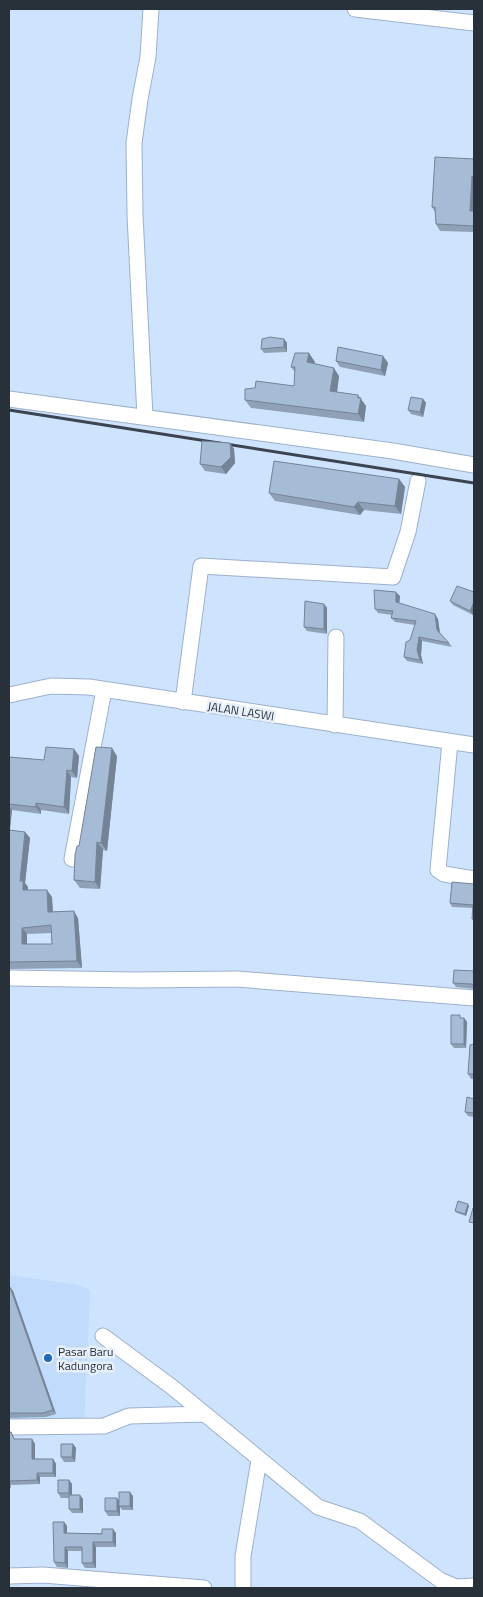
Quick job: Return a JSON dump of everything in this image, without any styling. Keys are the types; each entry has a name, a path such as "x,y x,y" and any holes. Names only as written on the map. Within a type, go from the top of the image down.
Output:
{"street":[{"path":"145,417 135,215 134,143 148,57 151,9"},
{"path":"355,9 396,11 474,23"},
{"path":"9,398 393,451 474,465"},
{"path":"183,702 202,566 393,577 408,532 418,481"},
{"path":"335,725 336,637"},
{"name":"JALAN LASWI","path":"9,695 51,686 104,690 474,745"},
{"path":"72,859 104,690"},
{"path":"450,742 438,870 444,874 474,879"},
{"path":"9,978 238,979 474,998"},
{"path":"103,1336 204,1414 318,1507 360,1521 440,1580 456,1587 474,1586"},
{"path":"9,1427 104,1426 129,1416 204,1414"},
{"path":"243,1588 243,1556 259,1460"},
{"path":"9,1576 43,1575 204,1588"}],"shaded area":[{"name":"Pasar Baru Kadungora","path":"9,1275 79,1285 90,1290 84,1426 9,1431"}],"building":[{"path":"435,157 474,159 470,211 474,211 474,226 436,224 435,207 432,207"},
{"path":"270,337 284,339 284,347 261,349 262,339"},
{"path":"338,347 383,356 381,370 336,361"},
{"path":"295,353 309,353 307,362 334,368 330,391 358,395 358,398 361,398 358,414 245,400 245,389 255,388 256,381 294,386 295,367 291,367"},
{"path":"411,397 423,399 420,412 408,410"},
{"path":"202,441 230,443 231,457 221,467 200,464"},
{"path":"274,461 399,479 395,506 358,502 354,507 269,493"},
{"path":"457,586 474,592 474,602 470,611 450,601"},
{"path":"374,590 396,592 396,602 435,614 437,630 449,643 419,637 417,650 420,660 404,657 406,642 410,640 416,621 391,618 393,611 375,609"},
{"path":"305,601 324,604 324,629 304,627"},
{"path":"46,747 74,749 72,771 67,770 64,807 36,803 36,807 9,804 9,757 44,760"},
{"path":"96,747 112,748 101,843 97,842 95,882 74,880 75,855 77,846 79,846"},
{"path":"9,830 25,832 20,881 23,881 23,890 47,890 48,912 74,911 77,961 9,962","holes":["51,925 52,944 22,944 22,928"]},
{"path":"452,882 474,884 474,919 472,919 473,905 450,903"},
{"path":"454,970 474,971 474,986 472,984 453,983"},
{"path":"451,1015 460,1015 460,1018 464,1018 464,1044 451,1044"},
{"path":"474,1044 474,1074 468,1074 470,1045"},
{"path":"467,1097 474,1099 474,1113 465,1112"},
{"path":"458,1201 468,1204 465,1214 455,1211"},
{"path":"474,1209 474,1223 469,1222"},
{"path":"9,1287 53,1410 43,1413 9,1413"},
{"path":"9,1432 11,1432 14,1439 32,1439 32,1459 53,1459 53,1473 37,1473 37,1480 9,1481"},
{"path":"61,1444 73,1444 72,1457 61,1457"},
{"path":"58,1480 69,1480 69,1493 58,1493"},
{"path":"119,1492 130,1492 130,1506 119,1506"},
{"path":"69,1495 80,1495 80,1509 69,1509"},
{"path":"105,1498 117,1498 117,1511 105,1511"},
{"path":"53,1522 64,1522 64,1533 102,1534 102,1529 113,1529 113,1542 93,1542 93,1563 82,1563 82,1547 65,1547 65,1563 54,1562"}],"railway":[{"path":"9,410 474,483"}],"place":[{"name":"Pasar Baru Kadungora","path":"48,1358"}]}
